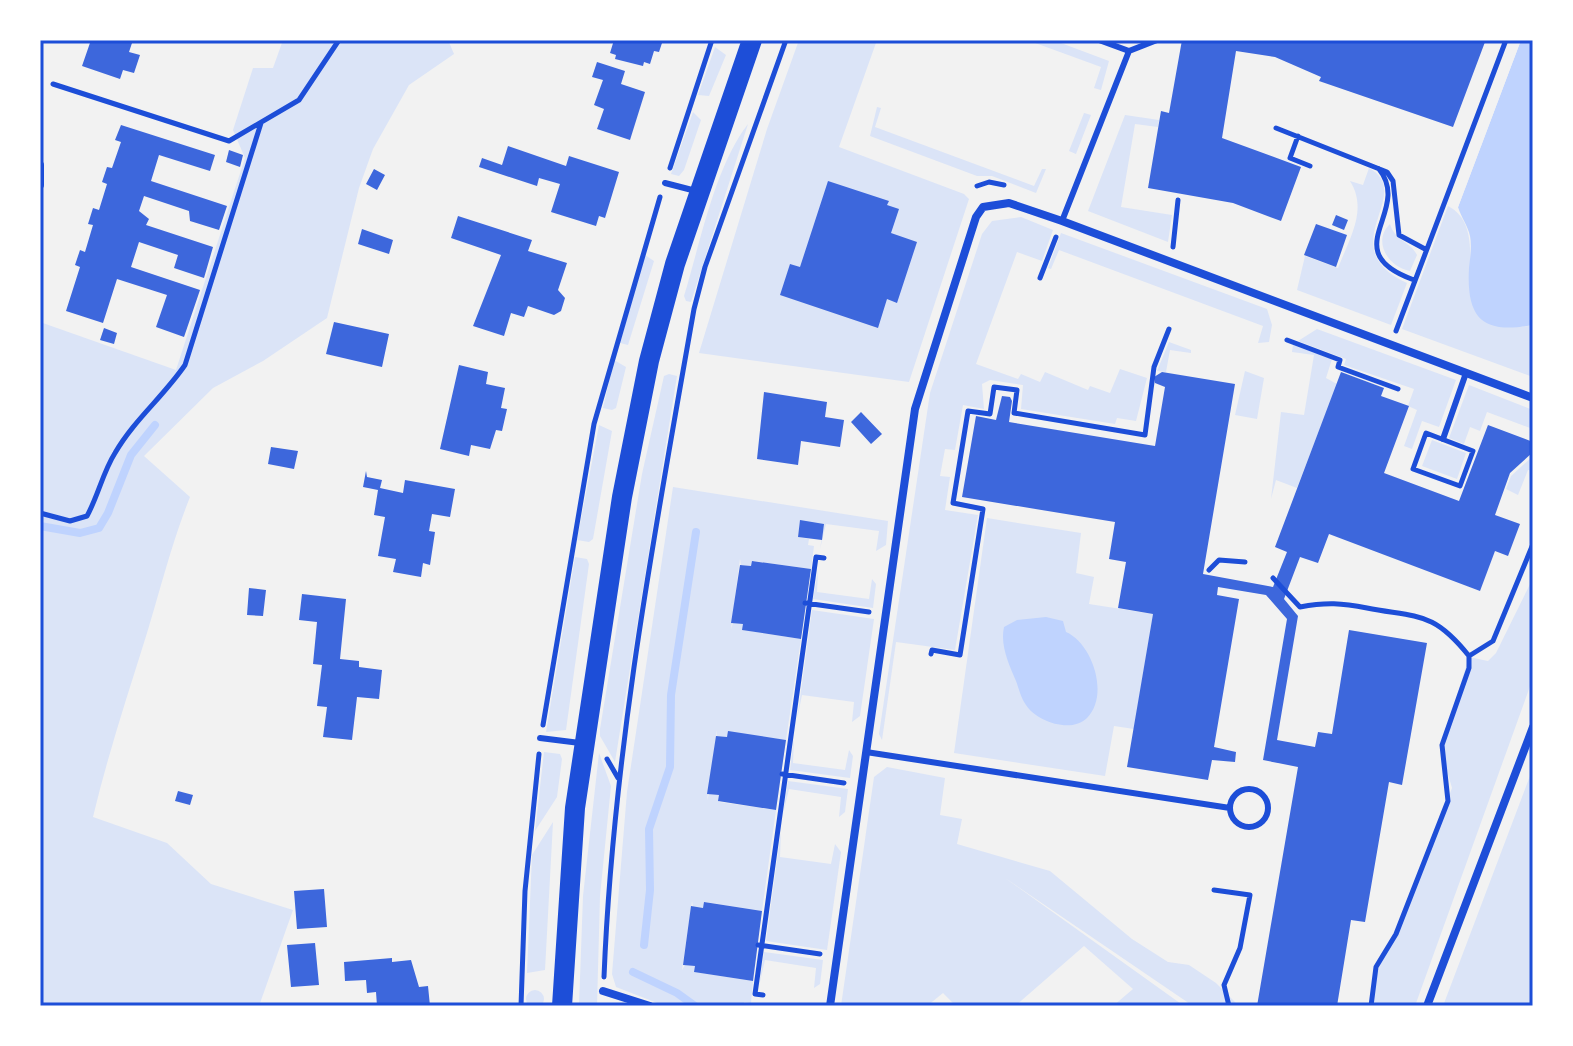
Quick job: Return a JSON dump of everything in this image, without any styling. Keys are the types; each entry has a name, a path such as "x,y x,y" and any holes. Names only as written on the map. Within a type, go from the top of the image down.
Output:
{"main road":[{"path":"562,1006 572,836 622,497 649,361 699,191 751,41"}],"street":[{"path":"40,165 40,185"},
{"path":"830,1006 915,409 976,217 983,207 1009,203 1062,221 1533,398"},
{"path":"1427,1006 1533,727"},
{"path":"603,991 650,1006"}],"lane":[{"path":"1099,40 1129,51 1157,40"},
{"path":"1062,221 1129,51"},
{"path":"665,183 699,191"},
{"path":"1443,439 1466,373"},
{"path":"540,738 584,743"},
{"path":"866,752 1230,808"},
{"path":"1250,789 1264,795 1268,809 1263,822 1249,827 1235,822 1230,808 1236,794 1250,789"}],"path":[{"path":"53,84 229,141 299,100 339,40"},
{"path":"521,1006 525,891 540,738 597,410 665,183 712,40"},
{"path":"603,991 608,878 618,779 648,572 694,309 705,267 786,40"},
{"path":"1391,344 1506,40"},
{"path":"40,513 70,521 87,516 113,456 136,422 162,399 185,365 261,123"},
{"path":"1276,128 1376,165 1393,181 1399,235 1425,249"},
{"path":"1298,136 1290,158 1310,166"},
{"path":"1376,165 1383,173 1389,195 1375,244 1377,253 1390,270 1414,280"},
{"path":"1171,262 1178,200"},
{"path":"1040,278 1062,221"},
{"path":"931,654 932,650 960,655 983,509 953,503 968,411 990,414 994,387 1017,390 1014,413 1145,435 1154,367 1169,329"},
{"path":"1287,340 1340,360 1338,367 1398,389"},
{"path":"1426,433 1443,439 1473,451 1460,486 1413,469 1426,433"},
{"path":"1469,656 1493,641 1533,544"},
{"path":"763,995 755,994 760,945 781,823 784,774 795,729 807,604 816,557 824,558"},
{"path":"1209,570 1219,560 1245,562"},
{"path":"1273,578 1300,607 1346,602 1410,612 1432,620 1452,635 1469,656 1469,668 1442,745 1448,801 1396,934 1376,967 1371,1006"},
{"path":"807,604 886,615"},
{"path":"784,774 861,785"},
{"path":"1214,890 1250,895 1240,948 1224,985 1229,1006"},
{"path":"760,945 837,956"}],"shaded area":[{"path":"283,40 448,40 454,54 409,85 373,149 359,188 327,318 263,361 213,388 144,456 190,497 118,724 93,817 167,843 211,884 293,910 259,1006 40,1006 40,322 176,370 245,158 233,130 253,68 273,68"},
{"path":"799,40 877,40 839,147 964,194 969,199 909,382 699,353 767,129"},
{"path":"1027,40 1053,40 1109,61 1101,90 1094,88 1101,67"},
{"path":"715,47 726,55 709,96 698,95"},
{"path":"877,107 881,108 875,127 1034,186 1042,169 1046,169 1036,193 992,176 977,176 870,136"},
{"path":"693,112 701,120 684,170 679,176 671,174"},
{"path":"1084,113 1091,115 1076,154 1069,151"},
{"path":"1125,115 1159,120 1158,127 1135,124 1121,207 1172,215 1168,242 1088,211"},
{"path":"748,124 691,302 686,301 684,296 717,183 736,141"},
{"path":"1369,168 1381,179 1384,192 1373,238 1375,254 1385,269 1407,283 1391,325 1297,290 1305,256 1338,268 1357,213 1355,192 1350,181 1363,185"},
{"path":"1448,206 1458,213 1468,233 1470,294 1522,327 1533,325 1533,377 1402,329"},
{"path":"1021,217 1053,230 1042,261 1017,252 976,364 1018,379 1021,374 1040,382 1045,372 1088,390 1090,386 1110,393 1120,369 1147,378 1136,421 1117,418 1115,424 1021,409 1023,385 990,380 982,384 984,409 963,405 955,450 945,449 940,476 950,477 945,510 978,515 955,650 896,642 882,740 879,734 930,393 982,234 992,221"},
{"path":"1390,224 1395,234 1417,255 1410,271 1395,264 1385,252 1382,238"},
{"path":"1061,233 1267,309 1272,325 1269,342 1258,343 1263,326 1059,250 1051,269 1048,268"},
{"path":"645,255 654,261 628,345 620,343"},
{"path":"1317,329 1456,380 1439,427 1422,421 1412,449 1404,446 1417,410 1408,406 1414,389 1344,365 1346,359 1298,341"},
{"path":"1169,342 1191,350 1191,353 1170,350 1166,372 1157,371"},
{"path":"1293,345 1332,359 1326,378 1337,384 1297,488 1276,480 1271,499 1281,412 1304,415 1314,355 1292,352"},
{"path":"614,360 626,367 616,408 612,410 603,408"},
{"path":"1245,371 1264,378 1257,419 1235,415"},
{"path":"664,376 677,376 615,762 600,736 600,729 642,474"},
{"path":"1469,385 1533,410 1533,429 1487,412 1480,431 1470,427 1464,444 1449,438"},
{"path":"599,425 612,431 593,539 589,542 577,540"},
{"path":"1432,440 1466,453 1457,479 1422,466"},
{"path":"1533,456 1533,471 1528,470 1518,495 1506,489 1511,476"},
{"path":"673,487 888,521 886,545 876,551 879,531 826,524 820,549 824,525 800,521 798,537 809,539 808,545 814,546 811,569 753,561 751,566 741,565 740,559 731,629 733,623 743,624 743,630 801,639 786,740 729,732 727,737 717,736 717,730 707,800 709,794 719,795 719,802 776,810 762,911 705,902 703,908 693,907 692,901 682,970 685,965 695,966 695,972 753,981 751,1003 744,1002 744,1006 665,1006 616,987 612,974 627,792"},
{"path":"987,518 1081,533 1076,573 1094,577 1089,604 1153,614 1134,729 1114,726 1105,776 954,753"},
{"path":"575,557 587,559 589,564 566,730 546,732"},
{"path":"818,571 817,592 869,599 872,579 876,584 873,608 813,599"},
{"path":"1533,578 1533,678 1415,1006 1370,1006 1377,972 1405,912 1452,788 1443,757 1444,737 1469,657 1488,661 1496,653"},
{"path":"812,610 874,619 860,716 852,722 854,702 802,695 797,720"},
{"path":"794,737 793,763 845,770 849,750 853,756 850,778 790,770"},
{"path":"544,752 560,754 562,759 557,797 535,831"},
{"path":"599,753 611,786 600,896 597,1006 579,1006 583,896"},
{"path":"887,767 945,778 940,815 962,819 957,844 1050,871 1132,939 1168,962 1189,965 1216,983 1239,1006 1193,1006 1005,878 1184,1006 1113,1006 1133,989 1084,946 1015,1006 956,1006 943,993 927,1006 841,1006 874,777"},
{"path":"1533,768 1533,1006 1443,1006"},
{"path":"788,781 848,789 845,812 839,817 841,797 789,789 783,814"},
{"path":"553,822 545,970 527,973 532,855"},
{"path":"781,831 780,857 831,864 835,844 841,852 827,950 766,941"},
{"path":"764,952 823,960 820,984 814,988 816,968 765,960 759,986"},
{"path":"535,990 544,999 535,1008 526,999"}],"water":[{"path":"1521,40 1533,40 1533,325 1502,327 1490,325 1475,311 1469,286 1471,240 1458,207"},
{"path":"1046,617 1063,621 1066,632 1083,647 1095,670 1097,696 1094,708 1080,723 1054,724 1031,711 1023,699 1006,655 1004,627 1017,620"}],"pier":[{"path":"1516,40 1521,40 1457,210 1455,205"}],"building":[{"path":"91,40 133,40 129,52 140,55 134,73 123,70 120,79 82,66"},
{"path":"614,40 663,40 659,52 654,51 650,64 644,62 643,66 615,59 616,55 610,53"},
{"path":"1182,40 1485,42 1453,127 1319,81 1321,77 1275,57 1236,51 1222,138 1301,167 1281,221 1233,203 1148,188 1161,111 1169,113"},
{"path":"597,62 625,71 621,84 645,92 630,140 597,129 604,109 594,105 603,80 592,77"},
{"path":"121,125 215,155 210,171 159,155 151,181 227,206 219,230 190,221 189,211 144,196 139,211 149,219 146,225 213,247 204,278 174,268 178,255 139,242 131,267 200,290 184,337 156,327 167,295 117,279 103,323 66,311 80,267 75,265 80,250 85,252 93,225 88,224 93,208 99,210 107,184 102,182 107,167 112,168 121,142 115,140"},
{"path":"508,146 566,166 569,156 619,172 605,218 599,216 596,226 551,212 560,184 539,178 537,186 479,167 482,158 502,165"},
{"path":"229,150 243,155 240,167 226,162"},
{"path":"374,169 385,175 377,190 366,184"},
{"path":"828,181 889,201 887,205 899,209 891,233 917,242 897,303 887,299 878,328 780,295 790,264 800,267"},
{"path":"1336,215 1348,220 1344,230 1332,225"},
{"path":"458,216 532,240 528,251 567,263 558,290 565,298 561,311 554,315 528,306 524,317 511,313 504,336 473,326 501,255 451,238"},
{"path":"1316,224 1347,235 1336,267 1304,255"},
{"path":"362,229 393,240 389,254 358,244"},
{"path":"334,322 389,334 382,367 326,354"},
{"path":"104,328 117,333 114,344 100,340"},
{"path":"459,365 488,372 486,384 505,388 501,408 507,409 502,431 496,430 490,449 471,445 469,456 440,449"},
{"path":"1162,372 1235,384 1203,574 1273,587 1287,552 1275,547 1341,372 1384,388 1381,396 1409,406 1384,473 1459,501 1488,425 1533,442 1533,452 1510,473 1495,515 1520,524 1508,556 1495,551 1480,591 1329,534 1318,563 1300,557 1284,599 1298,616 1277,740 1315,747 1318,732 1332,734 1349,630 1427,643 1402,785 1389,782 1365,922 1351,920 1337,1006 1257,1006 1298,767 1263,760 1287,619 1266,595 1218,587 1217,595 1239,599 1214,747 1236,752 1235,762 1212,760 1208,780 1127,767 1153,614 1118,608 1126,562 1109,559 1115,522 962,497 976,416 996,420 1002,396 1010,397 1012,401 1009,422 1155,446 1165,387 1155,383 1154,377"},
{"path":"764,392 827,402 825,417 844,420 840,447 801,441 798,465 757,459"},
{"path":"861,412 882,434 871,444 851,422"},
{"path":"271,447 298,451 294,469 268,464"},
{"path":"366,471 367,477 382,480 380,488 403,493 405,480 455,489 450,517 432,514 429,531 435,532 430,565 423,563 421,577 393,572 396,559 378,556 385,517 374,515 378,490 363,487"},
{"path":"800,520 824,524 822,540 798,537"},
{"path":"752,561 811,569 801,639 742,630 743,624 731,623 740,565 751,566"},
{"path":"249,588 266,590 263,616 247,615"},
{"path":"302,594 346,599 340,659 359,661 359,667 382,670 379,699 357,697 352,740 323,737 327,707 317,706 322,665 313,664 317,622 299,620"},
{"path":"728,731 786,740 776,810 718,801 719,795 707,794 716,736 727,737"},
{"path":"178,791 193,795 190,805 175,801"},
{"path":"324,889 327,927 297,929 294,891"},
{"path":"704,902 762,911 753,981 694,972 695,966 683,965 691,906 703,908"},
{"path":"315,943 319,985 291,987 287,945"},
{"path":"392,958 392,962 411,960 419,987 428,986 430,1006 377,1006 376,992 367,993 366,980 345,981 344,962"}],"waterway":[{"path":"40,526 80,533 99,528 131,455 155,425"},
{"path":"644,945 650,890 649,829 670,767 671,695 696,532"},
{"path":"633,972 677,993 695,1006"}]}
